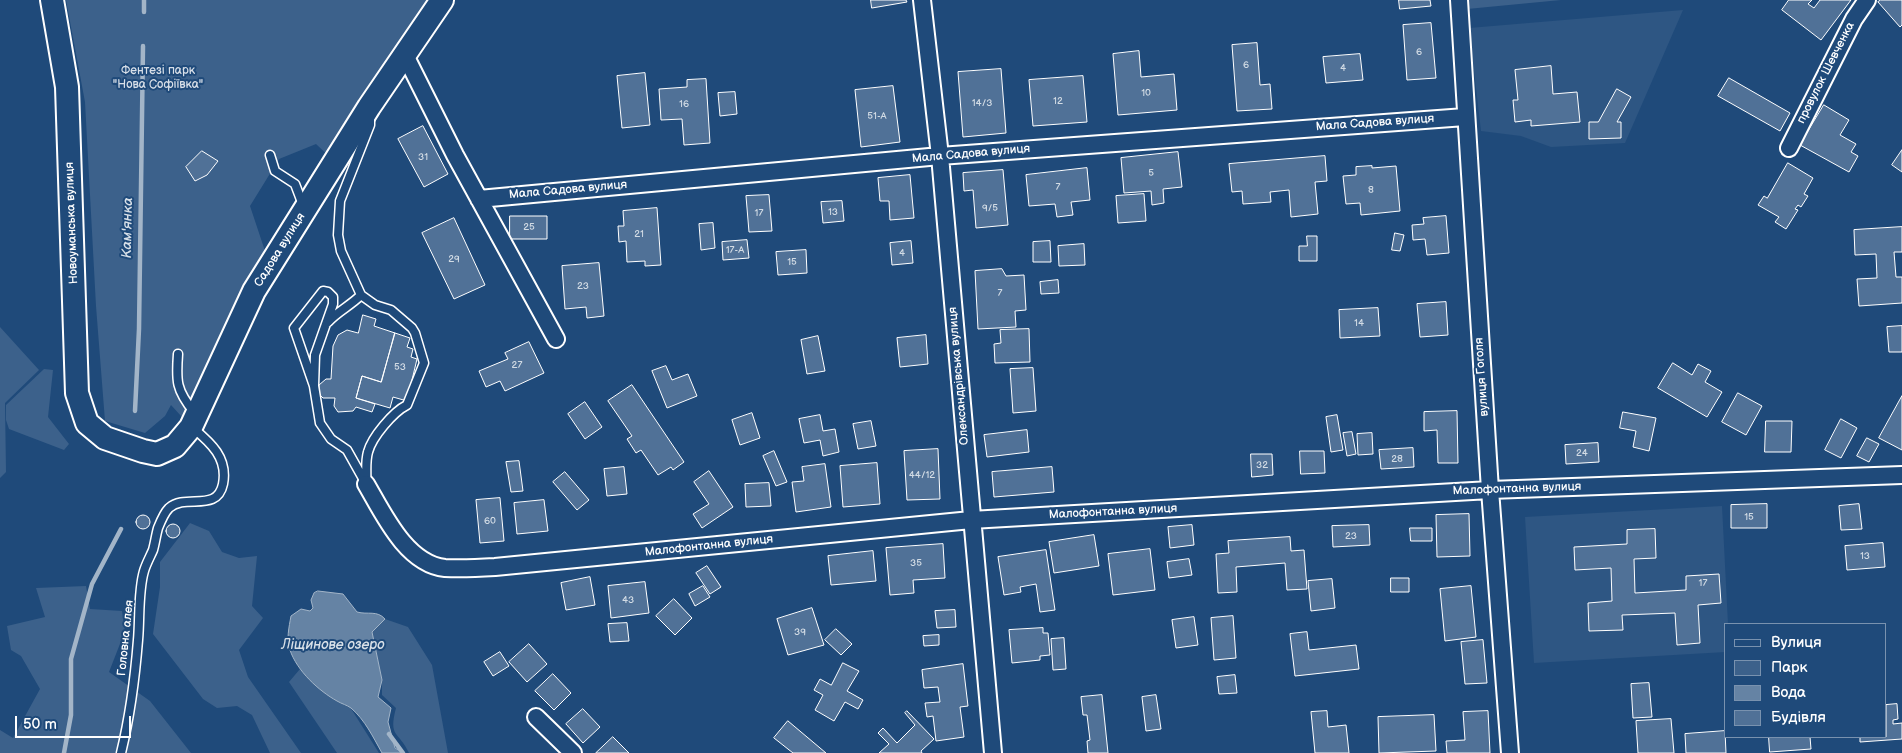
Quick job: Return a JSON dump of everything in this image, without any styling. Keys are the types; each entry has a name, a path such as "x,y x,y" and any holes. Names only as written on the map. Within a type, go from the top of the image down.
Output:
{"street":[{"name":"Новоуманська вулиця","path":"52,0 67,87 66,194 77,393 87,423 105,438"},
{"name":"Садова вулиця","path":"105,438 157,454 175,446 194,421 254,291 369,107 442,0"},
{"name":"Олександрівська вулиця","path":"922,0 940,156 992,753"},
{"name":"вулиця Гоголя","path":"1459,0 1490,490 1510,753"},
{"name":"провулок Шевченка","path":"1789,148 1854,19 1867,0"},
{"path":"405,55 478,198 556,339"},
{"name":"Мала Садова вулиця","path":"478,198 940,156 1465,117"},
{"name":"Малофонтанна вулиця","path":"366,484 392,529 416,556 443,568 496,567 972,520 1490,490 1902,475"},
{"path":"536,717 573,753"}],"lane":[{"path":"366,484 368,451 386,422 400,408 407,405 424,363 412,328 391,310 375,305 361,295 341,251 338,235 340,201 370,125 369,107"},
{"path":"270,155 275,171 295,184 299,190 305,210"},
{"path":"314,386 294,328 323,291 330,293 333,301 313,363 314,386 320,423 331,438 347,450 366,484"},
{"path":"325,325 337,312 352,304 361,295"},
{"path":"178,354 176,377 178,389 194,421"},
{"name":"Головна алея","path":"122,753 138,643 143,572 152,551 158,528 168,508 182,501 209,502 219,495 222,487 224,475 219,453 194,421"}],"shaded area":[{"path":"1683,10 1625,143 1551,147 1521,136 1481,131 1469,28"},
{"path":"1722,506 1728,623 1724,623 1724,652 1534,663 1525,517"}],"green space":[{"name":"Фентезі парк \"Нова Софіївка\"","path":"66,0 442,0 335,162 316,144 279,159 250,206 270,266 191,427 171,405 165,416 145,433 105,421 96,306 85,102"},
{"path":"1466,0 1561,0 1467,9"},
{"path":"0,327 39,370 5,403 6,472 0,478"},
{"path":"44,369 53,370 48,417 69,444 64,450 9,429 6,420 6,405"},
{"path":"190,523 209,531 222,552 239,558 257,556 252,606 263,618 239,650 248,677 301,753 270,753 252,715 237,706 217,708 203,699 153,634 160,587 160,562"},
{"path":"86,586 90,609 122,611 125,631 109,672 150,701 191,753 0,753 0,730 13,738 40,689 21,656 11,650 7,626 45,617 36,588"},
{"path":"385,619 408,627 432,665 448,753 409,753 394,730 396,708 382,695 382,680 372,632"},
{"path":"300,669 337,701 350,707 379,753 337,753 289,682"}],"water":[{"name":"Ліщинове озеро","path":"318,591 343,594 357,612 376,614 385,619 372,632 382,680 378,697 391,708 388,722 395,748 404,753 382,753 356,713 316,686 303,673 293,658 288,642 291,616 301,609 310,611 313,608 311,600 314,593"}],"building":[{"path":"871,0 906,0 907,2 872,8"},
{"path":"1399,0 1430,0 1431,6 1400,9"},
{"path":"1789,0 1812,0 1808,4 1814,8 1820,0 1851,0 1821,40 1782,10"},
{"path":"1881,0 1902,0 1902,25 1900,27 1878,2"},
{"path":"1431,23 1436,78 1407,80 1403,25"},
{"path":"1257,43 1260,85 1270,84 1272,109 1237,111 1232,45"},
{"path":"1139,51 1141,77 1174,74 1177,110 1118,115 1113,54"},
{"path":"1360,54 1363,80 1326,83 1323,57"},
{"path":"1551,66 1553,94 1577,92 1580,122 1531,126 1531,120 1515,122 1513,100 1518,100 1515,70"},
{"path":"1001,69 1006,133 963,137 958,72"},
{"path":"645,73 650,125 622,128 617,76"},
{"path":"1083,76 1087,122 1033,126 1029,80"},
{"path":"1729,78 1790,113 1780,131 1718,96"},
{"path":"706,79 710,143 684,145 682,119 661,120 659,89 687,87 687,80"},
{"path":"893,86 900,142 861,147 855,90"},
{"path":"1617,89 1631,97 1617,122 1621,122 1621,138 1589,139 1589,122 1598,122"},
{"path":"735,92 737,114 720,116 718,93"},
{"path":"1824,105 1849,120 1840,135 1856,144 1851,152 1858,156 1849,172 1800,145"},
{"path":"423,126 448,174 424,187 398,139"},
{"path":"1902,150 1902,172 1892,165"},
{"path":"202,151 218,161 207,175 195,181 186,167"},
{"path":"1178,152 1182,187 1163,189 1164,203 1152,205 1151,191 1124,193 1121,158"},
{"path":"1325,156 1327,181 1315,182 1318,214 1291,217 1289,190 1270,192 1271,202 1243,204 1242,191 1232,192 1229,164"},
{"path":"1788,163 1813,178 1804,194 1808,196 1801,207 1798,205 1795,209 1798,210 1786,229 1775,222 1779,217 1758,205 1764,196 1767,198"},
{"path":"1372,166 1372,168 1396,166 1400,211 1361,215 1360,203 1346,204 1343,176 1356,175 1356,167"},
{"path":"1087,168 1090,200 1071,202 1073,215 1057,217 1055,204 1029,206 1026,175"},
{"path":"1003,170 1008,225 976,228 973,190 964,191 963,173"},
{"path":"910,175 914,218 890,220 889,201 880,201 878,178"},
{"path":"1144,194 1146,221 1118,223 1116,196"},
{"path":"769,195 772,231 749,232 746,196"},
{"path":"842,201 844,221 823,223 821,202"},
{"path":"657,208 661,265 645,266 645,261 627,262 626,241 619,242 618,226 624,226 623,211"},
{"path":"510,216 547,216 547,239 510,239"},
{"path":"1446,216 1449,253 1427,255 1425,239 1413,240 1412,225 1424,224 1423,218"},
{"path":"454,218 485,285 454,299 422,233"},
{"path":"713,223 715,248 701,250 699,224"},
{"path":"1902,227 1902,252 1894,252 1896,277 1902,277 1902,303 1859,306 1857,279 1877,278 1876,254 1855,255 1854,230"},
{"path":"1395,233 1404,235 1400,251 1392,250"},
{"path":"1307,236 1317,236 1317,261 1299,261 1299,246 1307,246"},
{"path":"747,240 749,258 723,260 722,242"},
{"path":"911,241 913,263 892,265 890,243"},
{"path":"1050,241 1051,262 1033,262 1033,242"},
{"path":"1084,244 1085,265 1059,266 1058,246"},
{"path":"806,250 807,273 778,275 776,252"},
{"path":"599,263 604,316 587,318 586,307 565,309 562,266"},
{"path":"1002,269 1006,276 1024,275 1026,310 1015,311 1016,327 978,329 975,271"},
{"path":"1058,280 1059,293 1041,294 1040,282"},
{"path":"1446,302 1448,335 1420,337 1417,304"},
{"path":"1378,308 1380,336 1340,338 1339,310"},
{"path":"363,315 376,319 374,326 395,333 381,382 362,376 356,398 375,404 372,412 356,407 353,411 338,412 334,406 335,398 323,398 319,394 319,385 326,379 331,379 333,346 338,335 347,330 358,333"},
{"path":"1902,326 1902,352 1889,352 1887,327"},
{"path":"1029,329 1030,362 995,363 994,344 1001,343 1000,330"},
{"path":"395,333 410,338 407,347 413,349 411,357 417,359 407,401 393,397 390,408 356,398 362,376 381,382"},
{"path":"926,335 928,364 900,367 897,338"},
{"path":"818,336 825,371 807,374 801,340"},
{"path":"529,342 544,373 505,391 500,381 486,387 479,371 508,359 505,353"},
{"path":"1673,363 1692,375 1698,364 1711,371 1705,382 1722,392 1707,417 1658,388"},
{"path":"666,366 672,380 688,374 697,396 667,408 652,371"},
{"path":"1033,368 1036,411 1013,413 1010,369"},
{"path":"632,385 684,462 673,470 671,467 658,475 641,450 636,453 627,439 632,436 608,401"},
{"path":"1738,393 1762,406 1746,435 1722,422"},
{"path":"1902,396 1902,450 1879,438"},
{"path":"585,402 602,427 585,439 568,414"},
{"path":"1457,411 1458,463 1438,463 1437,430 1424,431 1424,412"},
{"path":"1623,412 1656,418 1649,451 1633,447 1636,431 1620,428"},
{"path":"752,413 760,438 740,445 732,420"},
{"path":"820,415 823,431 835,429 839,452 823,456 820,440 804,443 799,419"},
{"path":"1337,415 1343,450 1331,452 1326,417"},
{"path":"1841,419 1857,428 1841,458 1825,450"},
{"path":"871,421 876,446 858,449 853,424"},
{"path":"1766,421 1792,421 1791,452 1765,452"},
{"path":"1027,430 1029,452 987,457 984,435"},
{"path":"1352,432 1356,454 1347,456 1343,433"},
{"path":"1372,433 1373,454 1358,455 1357,434"},
{"path":"1867,438 1879,444 1869,462 1857,456"},
{"path":"1598,443 1599,462 1566,464 1565,445"},
{"path":"1413,448 1414,467 1381,469 1379,450"},
{"path":"938,449 940,499 907,500 904,451"},
{"path":"774,451 787,482 776,486 763,456"},
{"path":"1300,451 1324,451 1325,473 1301,474"},
{"path":"1251,454 1272,454 1273,475 1252,477"},
{"path":"519,461 523,491 511,492 506,462"},
{"path":"877,463 880,504 843,507 840,466"},
{"path":"825,464 831,507 796,512 792,482 804,481 802,467"},
{"path":"624,467 627,494 607,496 604,469"},
{"path":"1052,467 1054,492 994,497 992,472"},
{"path":"709,471 733,507 702,528 693,514 709,504 694,482"},
{"path":"565,472 589,500 577,510 553,482"},
{"path":"769,483 771,506 746,507 745,484"},
{"path":"500,498 504,541 480,543 476,500"},
{"path":"544,500 548,531 517,534 514,503"},
{"path":"1767,504 1767,528 1731,528 1731,505"},
{"path":"1859,504 1862,529 1841,530 1839,506"},
{"path":"1469,514 1470,556 1437,557 1436,515"},
{"path":"143,515 148,517 150,522 148,527 143,529 138,527 136,522 138,517"},
{"path":"173,524 178,526 180,531 178,536 173,538 168,536 166,531 168,526"},
{"path":"1192,525 1194,545 1170,548 1168,527"},
{"path":"1369,525 1370,545 1333,547 1332,526"},
{"path":"1410,528 1432,528 1432,541 1411,541"},
{"path":"1655,529 1656,558 1634,559 1635,593 1686,590 1686,576 1719,574 1721,603 1698,605 1700,643 1677,645 1675,613 1622,615 1623,630 1589,631 1588,603 1612,601 1611,568 1575,570 1574,547 1627,544 1627,530"},
{"path":"1094,535 1099,566 1054,573 1049,542"},
{"path":"1290,537 1291,551 1304,550 1307,589 1287,590 1285,563 1236,567 1237,592 1218,593 1216,554 1229,553 1228,541"},
{"path":"1883,543 1885,567 1847,570 1845,546"},
{"path":"943,544 945,578 913,580 914,593 890,595 886,548"},
{"path":"1150,549 1155,590 1113,595 1108,554"},
{"path":"1046,550 1055,610 1040,612 1036,584 1020,587 1021,592 1004,595 998,557"},
{"path":"873,551 876,581 831,585 828,556"},
{"path":"1189,559 1192,575 1169,578 1167,562"},
{"path":"707,566 721,587 710,594 696,573"},
{"path":"590,577 595,605 566,610 561,583"},
{"path":"1391,578 1409,578 1409,592 1391,592"},
{"path":"1332,579 1335,608 1311,611 1308,581"},
{"path":"645,582 649,613 611,618 608,586"},
{"path":"703,586 710,597 695,606 689,594"},
{"path":"1471,586 1476,637 1445,641 1440,589"},
{"path":"674,599 692,618 675,635 656,616"},
{"path":"812,608 824,645 788,655 777,619"},
{"path":"955,610 956,627 937,628 935,611"},
{"path":"1233,616 1236,658 1214,660 1211,618"},
{"path":"1194,617 1198,645 1176,648 1172,620"},
{"path":"627,623 629,641 610,642 608,624"},
{"path":"1043,628 1043,633 1048,633 1050,655 1040,656 1040,660 1012,663 1009,630"},
{"path":"836,629 852,644 841,655 825,640"},
{"path":"1307,632 1309,650 1356,645 1359,669 1295,676 1290,634"},
{"path":"939,635 939,645 924,646 923,636"},
{"path":"1064,638 1066,669 1053,670 1051,639"},
{"path":"1483,640 1487,683 1465,684 1461,642"},
{"path":"529,644 547,664 527,682 509,662"},
{"path":"500,652 509,666 493,676 484,662"},
{"path":"843,663 859,671 847,691 863,700 858,709 845,702 834,721 815,710 823,695 814,690 820,679 831,685"},
{"path":"963,664 968,706 960,707 964,737 936,741 933,716 927,717 925,703 940,702 938,687 924,688 922,670"},
{"path":"553,674 571,693 554,710 535,691"},
{"path":"1235,675 1237,693 1219,694 1217,677"},
{"path":"1649,683 1652,717 1633,718 1631,684"},
{"path":"1102,695 1108,753 1088,753 1087,741 1090,740 1087,715 1083,715 1081,697"},
{"path":"1156,695 1161,729 1146,731 1142,697"},
{"path":"1897,704 1898,719 1893,720 1893,724 1902,723 1902,739 1860,742 1860,738 1887,738 1887,705"},
{"path":"583,709 600,727 583,743 566,724"},
{"path":"907,711 934,739 921,751 922,753 879,753 889,744 878,733 883,728 897,743 915,725 905,713"},
{"path":"1327,711 1328,727 1346,725 1349,753 1315,753 1311,712"},
{"path":"1488,711 1490,753 1447,753 1446,741 1465,740 1463,712"},
{"path":"1434,715 1436,751 1379,753 1378,717"},
{"path":"1671,719 1674,753 1638,753 1636,721"},
{"path":"788,721 826,753 793,753 774,738"},
{"path":"1724,731 1726,753 1686,753 1685,734"},
{"path":"613,737 629,753 596,753"},
{"path":"1769,738 1810,738 1811,749 1770,752"}],"waterway":[{"name":"Кам'янка","path":"144,0 144,12"},
{"name":"Кам'янка","path":"135,411 139,329 143,46"},
{"name":"Кам'янка","path":"64,753 71,715 71,659 92,584 121,529"},
{"path":"389,734 403,753"}]}
